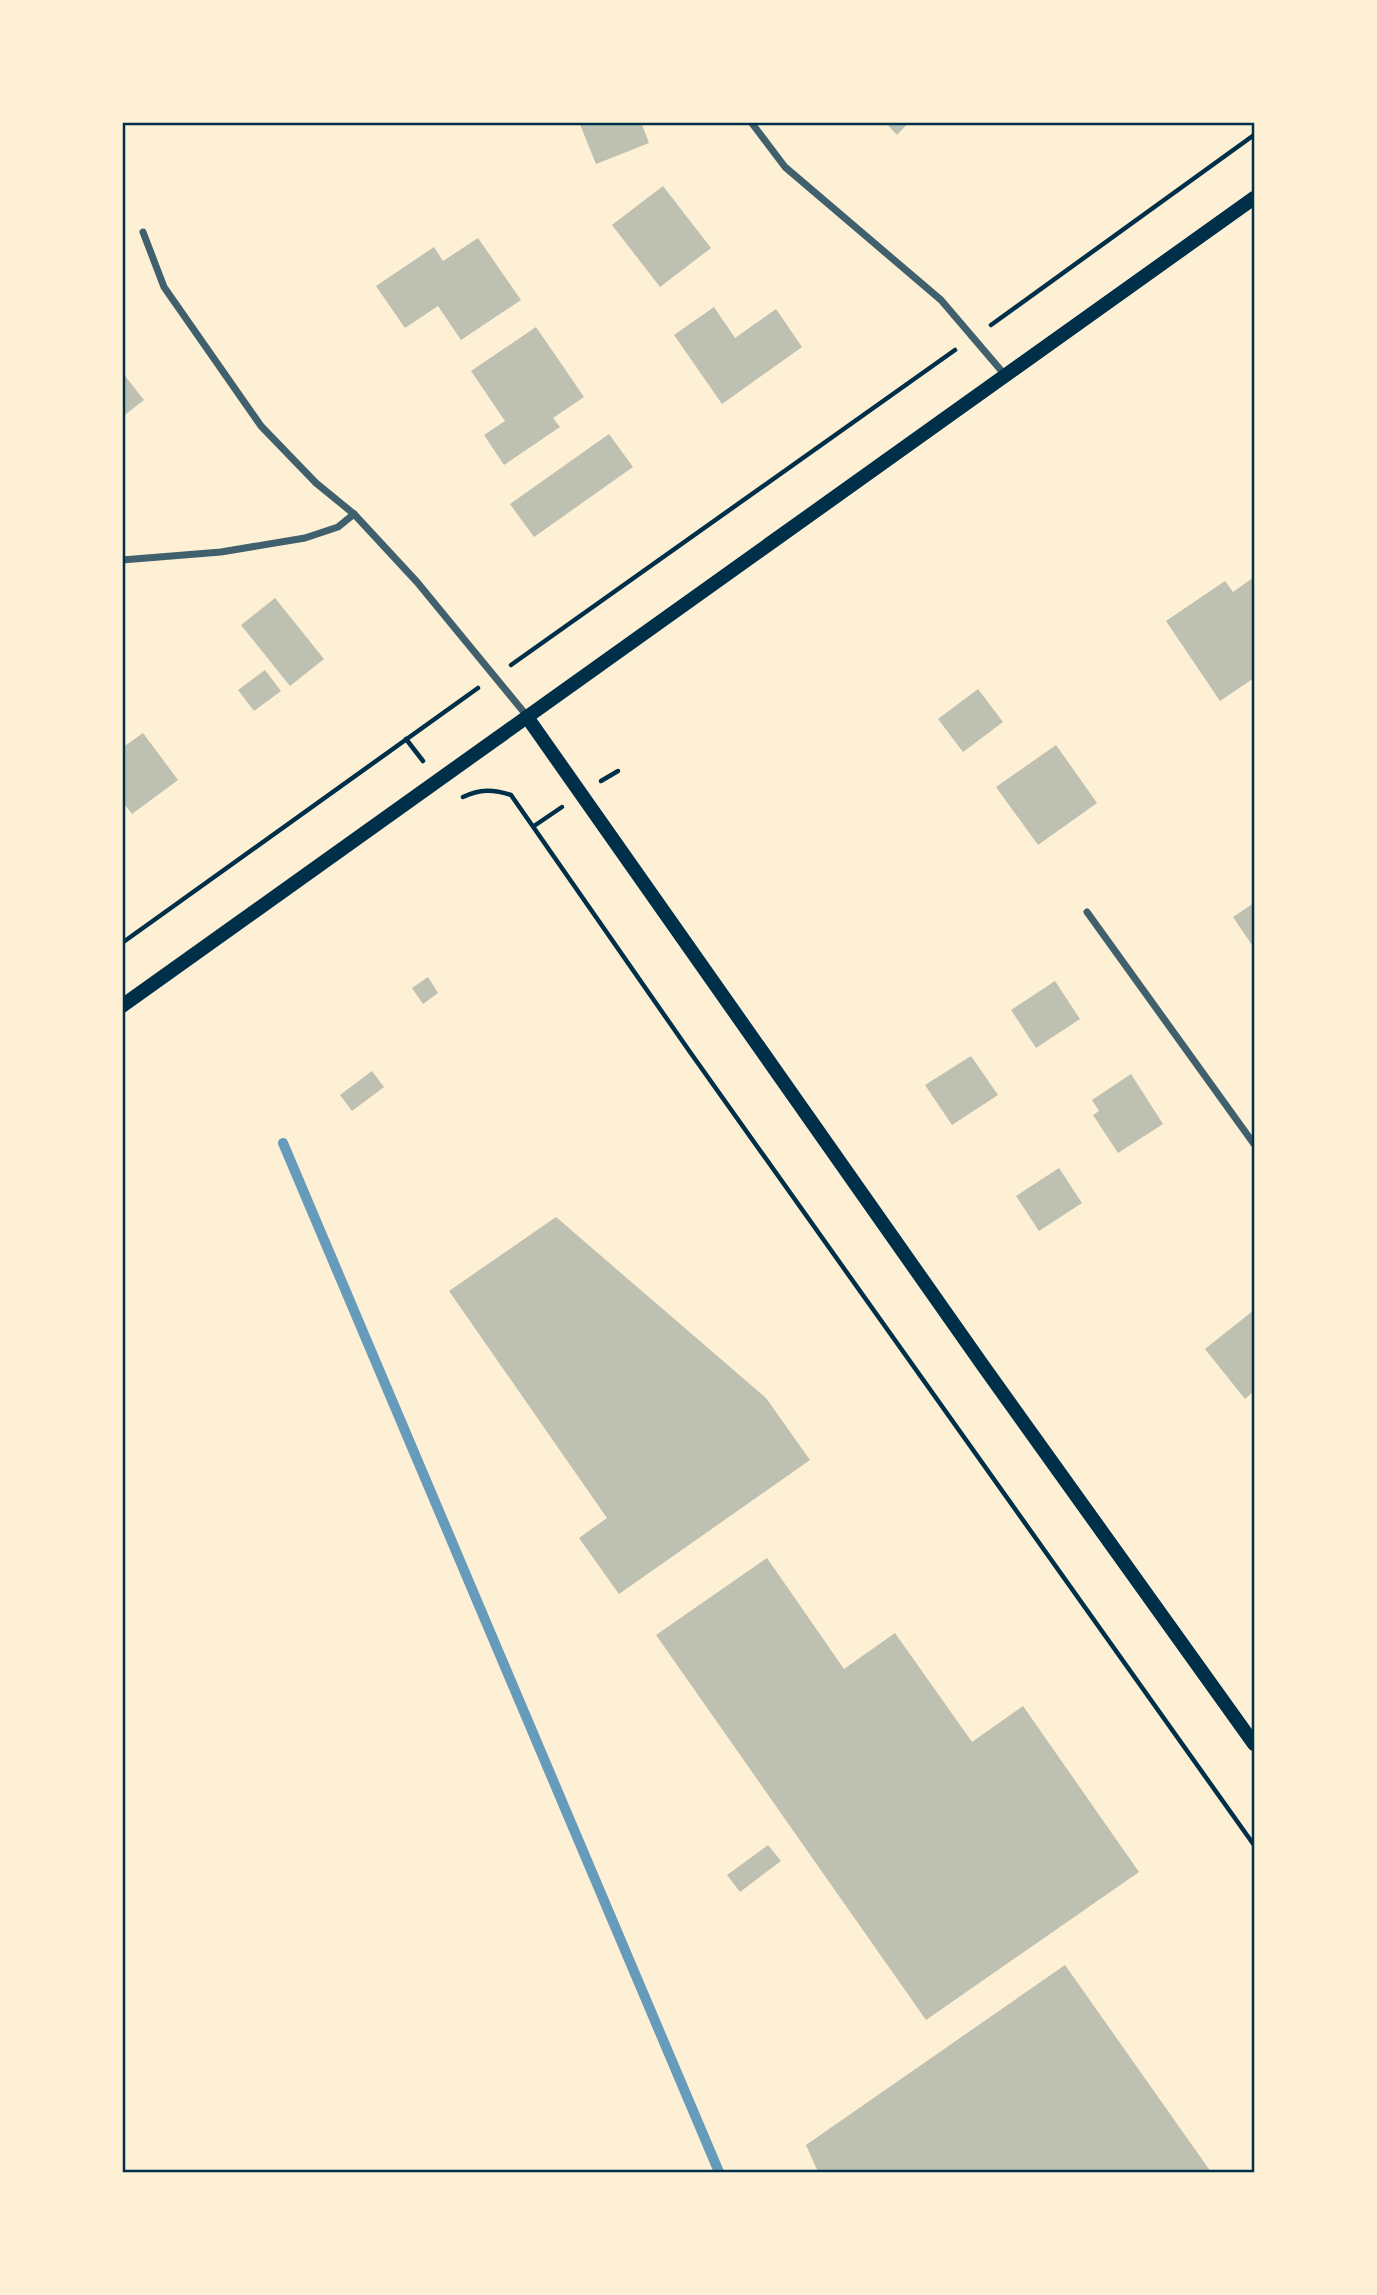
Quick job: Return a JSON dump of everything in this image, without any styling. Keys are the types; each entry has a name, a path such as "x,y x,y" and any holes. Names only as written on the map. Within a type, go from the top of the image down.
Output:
{"main road":[{"path":"122,1006 1255,198"},
{"path":"527,717 992,1378 1255,1744"}],"street":[{"path":"751,122 785,167 941,300 1006,376"},
{"path":"143,232 164,286 261,426 316,483 354,514 417,582 527,717"},
{"path":"122,560 221,552 305,538 338,527 354,514"},
{"path":"1087,912 1255,1144"}],"path":[{"path":"122,943 1255,135"},
{"path":"454,801 474,792 495,789 510,795 943,1409 1255,1844"}],"building":[{"path":"579,122 641,122 649,143 596,164"},
{"path":"885,122 909,122 897,135"},
{"path":"663,186 711,248 660,287 612,225"},
{"path":"478,238 521,300 461,340 438,306 405,328 376,286 434,247 443,261"},
{"path":"714,307 735,338 776,309 802,347 722,404 674,335"},
{"path":"536,327 584,397 553,418 560,427 504,465 484,435 505,421 471,371"},
{"path":"122,372 144,400 122,417"},
{"path":"609,434 633,467 534,537 510,504"},
{"path":"1254,577 1254,678 1220,701 1166,621 1225,581 1233,592"},
{"path":"275,598 324,659 290,686 241,625"},
{"path":"265,670 281,691 254,711 238,690"},
{"path":"978,689 1003,722 963,752 938,719"},
{"path":"143,733 178,780 132,814 122,801 122,748"},
{"path":"1056,745 1097,803 1038,845 996,787"},
{"path":"1254,903 1254,948 1233,917"},
{"path":"428,977 438,993 423,1004 412,988"},
{"path":"1055,981 1080,1019 1036,1048 1011,1010"},
{"path":"971,1056 998,1095 952,1125 925,1085"},
{"path":"372,1071 384,1087 352,1111 340,1095"},
{"path":"1131,1074 1163,1124 1118,1153 1093,1115 1099,1111 1092,1100"},
{"path":"1059,1168 1082,1203 1039,1231 1016,1196"},
{"path":"556,1217 766,1398 810,1460 619,1594 579,1538 607,1518 449,1291"},
{"path":"1254,1310 1254,1391 1245,1399 1205,1349"},
{"path":"767,1558 844,1669 895,1633 972,1742 1023,1706 1139,1872 926,2020 656,1635"},
{"path":"768,1845 781,1861 740,1892 727,1875"},
{"path":"1065,1965 1211,2172 818,2172 806,2145"}],"waterway":[{"path":"283,1143 719,2172"}]}
